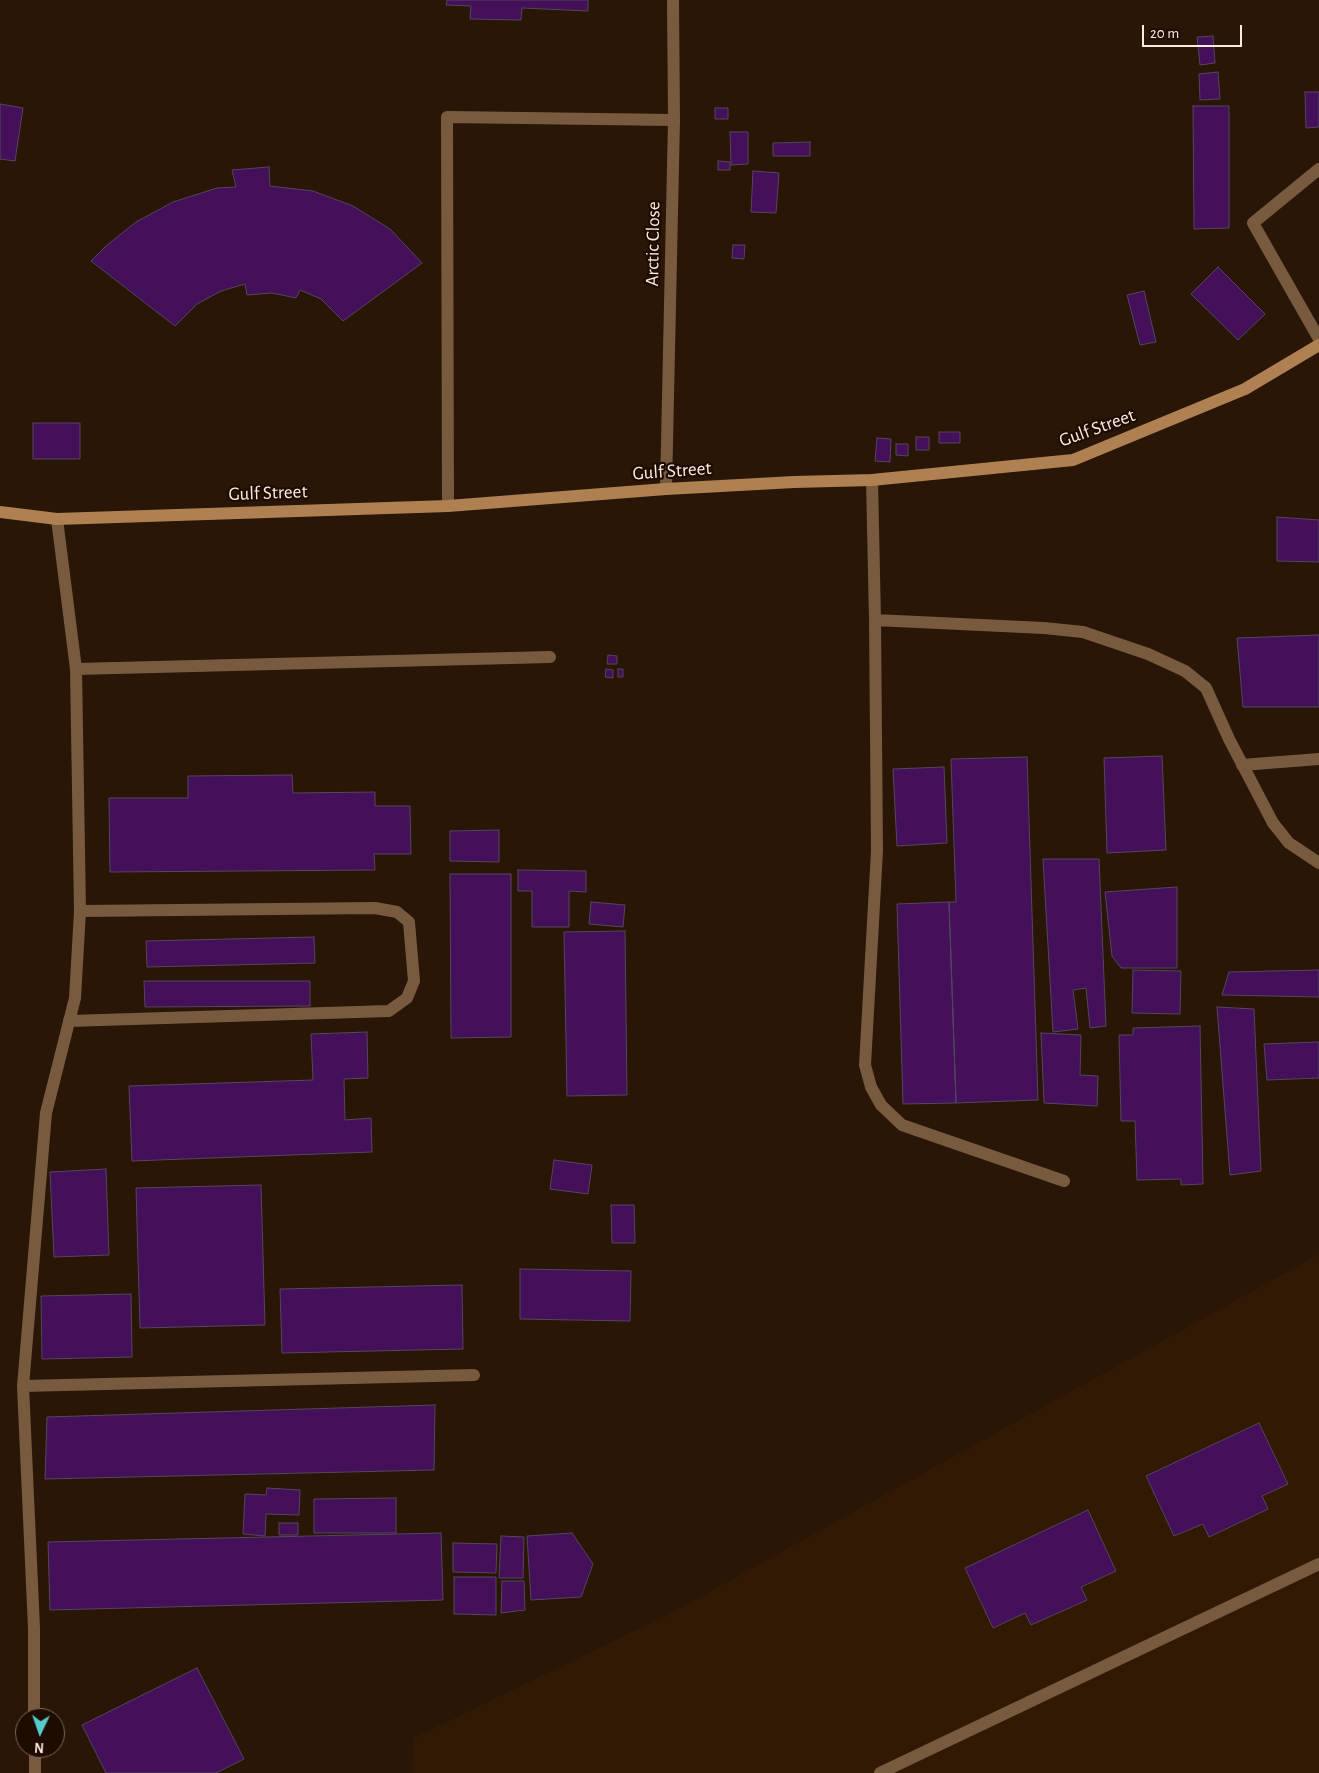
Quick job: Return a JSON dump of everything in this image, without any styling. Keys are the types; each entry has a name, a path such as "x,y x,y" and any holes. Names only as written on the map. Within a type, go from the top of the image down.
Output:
{"street":[{"name":"Arctic Close","path":"666,490 674,120 673,0"},
{"path":"448,506 447,117 674,120"},
{"path":"1319,169 1253,223 1319,339"},
{"name":"Gulf Street","path":"0,512 57,519 448,506 794,482 872,480 1074,460 1246,389 1319,344"},
{"path":"872,480 877,851 865,1065 871,1087 881,1105 902,1125 1064,1181"},
{"path":"34,1708 34,1628 23,1386 46,1113 75,998 80,911 76,669 57,519"},
{"path":"875,620 1044,628 1083,632 1148,654 1186,671 1206,688 1242,765 1273,823 1289,843 1319,863"},
{"path":"76,669 550,657"},
{"path":"1242,765 1319,759"},
{"path":"69,1021 389,1011 407,998 414,981 409,922 397,912 375,908 80,911"},
{"path":"23,1386 474,1375"},
{"path":"880,1773 1319,1564"},
{"path":"34,1758 35,1773"}],"shaded area":[{"path":"1319,1254 1319,1773 412,1773 413,1738 667,1615"}],"building":[{"path":"447,0 588,0 588,11 522,8 521,20 470,19 471,6 446,5"},
{"path":"1213,36 1215,63 1200,65 1197,37"},
{"path":"1218,72 1220,99 1200,100 1199,74"},
{"path":"1305,92 1319,92 1319,127 1306,128"},
{"path":"0,104 23,108 15,161 0,159"},
{"path":"1193,106 1229,106 1229,228 1194,229"},
{"path":"715,108 728,108 728,119 715,119"},
{"path":"730,132 748,132 748,164 731,165"},
{"path":"810,142 810,156 773,156 773,143"},
{"path":"718,161 730,162 730,170 718,170"},
{"path":"269,167 270,186 313,191 353,206 390,229 422,263 343,321 321,299 300,290 296,298 272,293 247,295 245,284 221,291 197,304 175,326 91,261 106,246 136,222 173,202 217,188 236,187 232,170"},
{"path":"753,171 779,173 776,213 751,212"},
{"path":"733,245 745,245 744,259 732,258"},
{"path":"1218,267 1265,314 1238,340 1191,294"},
{"path":"1144,291 1156,342 1140,345 1127,295"},
{"path":"33,423 80,423 80,459 33,459"},
{"path":"939,432 960,432 960,443 939,443"},
{"path":"916,437 929,437 929,450 916,450"},
{"path":"877,438 891,439 890,462 875,461"},
{"path":"896,444 908,444 908,456 896,455"},
{"path":"1277,517 1319,520 1319,562 1277,561"},
{"path":"1319,635 1319,707 1243,707 1237,638"},
{"path":"608,655 617,656 617,664 607,664"},
{"path":"606,669 613,670 613,678 605,677"},
{"path":"618,669 623,669 623,677 618,677"},
{"path":"1162,756 1166,850 1107,853 1104,758"},
{"path":"1027,757 1038,1100 956,1103 949,902 956,902 951,759"},
{"path":"944,767 947,843 897,846 893,769"},
{"path":"292,775 293,793 375,792 375,806 410,806 411,854 374,854 375,870 110,872 109,798 188,798 188,776"},
{"path":"499,830 499,862 450,861 450,831"},
{"path":"1043,859 1099,859 1106,1026 1090,1028 1086,988 1073,990 1078,1029 1053,1032"},
{"path":"518,870 586,871 586,892 569,891 569,927 532,927 532,891 518,891"},
{"path":"450,874 511,874 511,1037 451,1038"},
{"path":"1177,887 1177,968 1121,968 1112,956 1105,892"},
{"path":"591,902 625,905 623,927 589,924"},
{"path":"949,902 956,1103 903,1104 897,904"},
{"path":"625,931 627,1095 567,1096 564,932"},
{"path":"314,937 315,963 147,967 146,941"},
{"path":"1133,970 1181,971 1180,1014 1132,1013"},
{"path":"1319,970 1319,997 1222,995 1229,972"},
{"path":"144,981 310,981 310,1006 145,1007"},
{"path":"1217,1007 1254,1009 1261,1171 1230,1175"},
{"path":"1200,1026 1203,1184 1181,1185 1181,1179 1137,1180 1135,1121 1121,1121 1119,1035 1133,1035 1133,1028"},
{"path":"367,1032 368,1078 344,1079 345,1120 371,1118 372,1152 132,1161 129,1086 313,1080 311,1034"},
{"path":"1041,1033 1081,1035 1080,1075 1098,1076 1097,1106 1044,1103"},
{"path":"1319,1042 1319,1078 1267,1080 1264,1044"},
{"path":"554,1160 592,1165 588,1194 550,1189"},
{"path":"106,1169 109,1255 54,1257 50,1172"},
{"path":"261,1185 265,1325 140,1328 136,1188"},
{"path":"611,1205 634,1205 635,1243 612,1243"},
{"path":"520,1269 631,1271 630,1321 520,1319"},
{"path":"462,1285 463,1349 282,1353 280,1289"},
{"path":"131,1294 132,1357 42,1359 41,1296"},
{"path":"435,1405 434,1470 45,1479 47,1417"},
{"path":"1259,1423 1288,1484 1262,1496 1268,1509 1209,1537 1203,1524 1174,1536 1146,1476"},
{"path":"267,1488 300,1490 299,1515 266,1514 265,1536 243,1534 245,1494 266,1495"},
{"path":"396,1498 396,1533 314,1533 314,1499"},
{"path":"1088,1510 1116,1571 1081,1587 1087,1600 1031,1625 1025,1613 993,1628 965,1568"},
{"path":"279,1523 298,1523 298,1535 279,1535"},
{"path":"441,1533 443,1600 50,1610 48,1542"},
{"path":"572,1533 593,1564 581,1597 531,1600 527,1536"},
{"path":"501,1536 524,1537 523,1578 499,1578"},
{"path":"453,1543 497,1544 496,1573 453,1572"},
{"path":"454,1577 496,1577 496,1615 454,1614"},
{"path":"502,1581 524,1581 525,1610 501,1613"},
{"path":"197,1668 244,1759 216,1773 106,1773 82,1725"}]}
